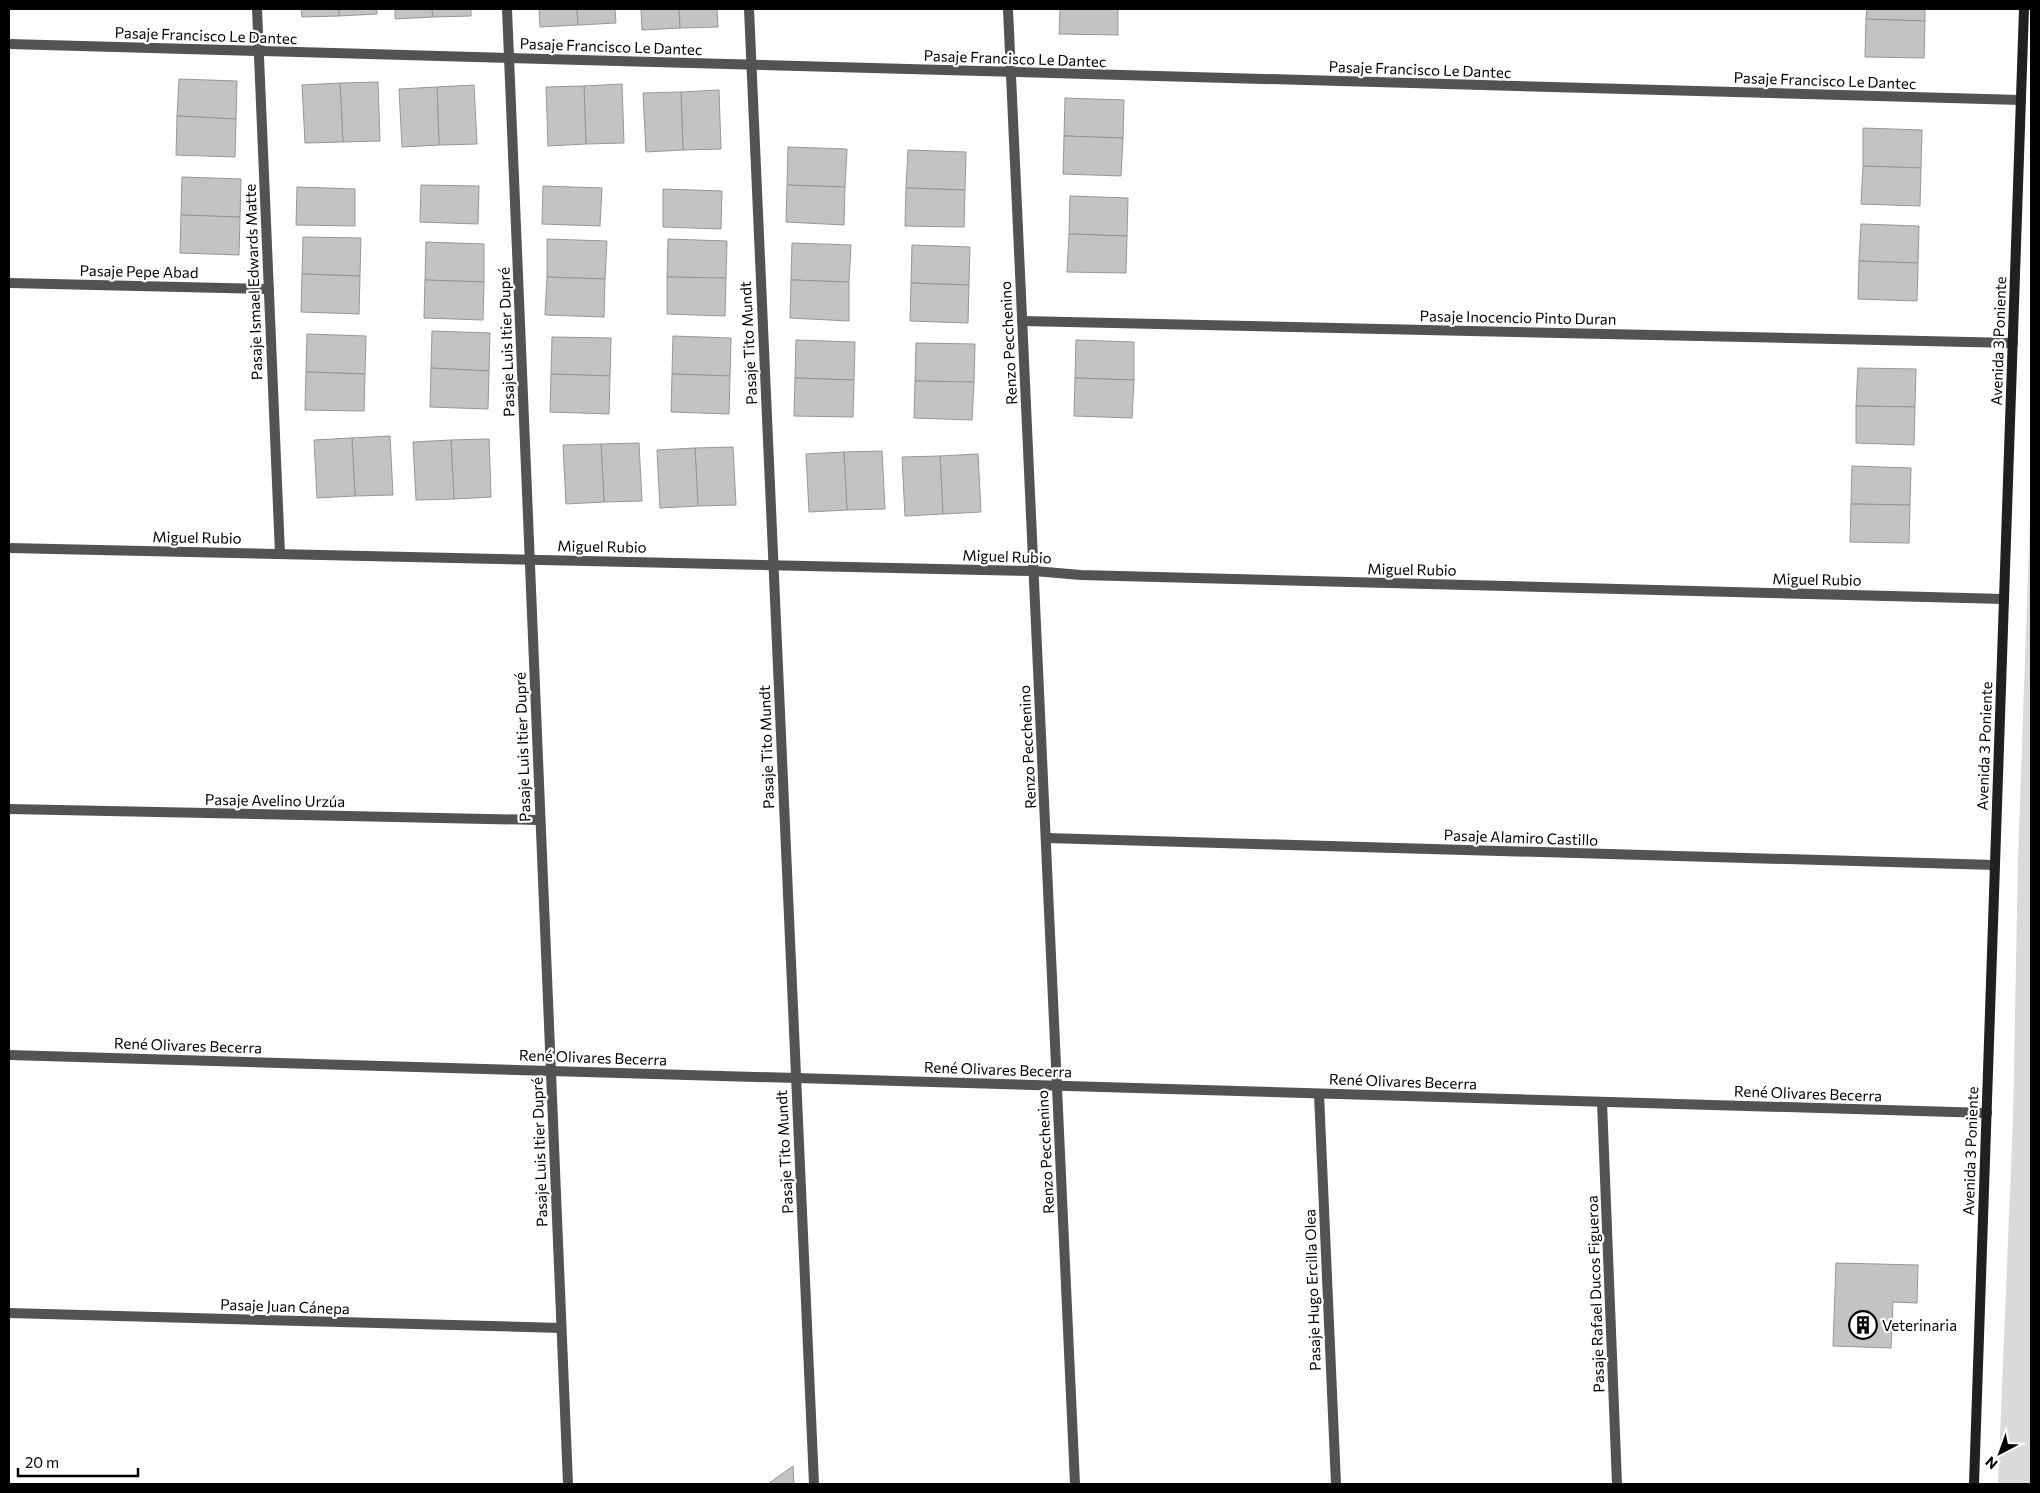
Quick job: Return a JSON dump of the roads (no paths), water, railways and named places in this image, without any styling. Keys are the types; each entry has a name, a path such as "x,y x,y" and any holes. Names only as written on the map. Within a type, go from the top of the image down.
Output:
{"main road":[{"name":"Avenida 3 Poniente","path":"1974,1484 2024,9"}],"street":[{"name":"Pasaje Ismael Edwards Matte","path":"257,9 280,554"},
{"name":"Pasaje Luis Itier Dupré","path":"507,9 568,1484"},
{"name":"Pasaje Tito Mundt","path":"748,9 814,1484"},
{"name":"Renzo Pecchenino","path":"1008,9 1075,1484"},
{"name":"Pasaje Francisco Le Dantec","path":"9,44 2021,100"},
{"name":"Pasaje Pepe Abad","path":"9,284 269,289"},
{"name":"Pasaje Inocencio Pinto Duran","path":"1022,321 2013,343"},
{"name":"Miguel Rubio","path":"9,548 1034,571 1081,575 2004,599"},
{"name":"Pasaje Avelino Urzúa","path":"9,809 540,820"},
{"name":"Pasaje Alamiro Castillo","path":"1046,838 1995,865"},
{"name":"René Olivares Becerra","path":"9,1055 1986,1113"},
{"name":"Pasaje Hugo Ercilla Olea","path":"1319,1094 1336,1484"},
{"name":"Pasaje Rafael Ducos Figueroa","path":"1602,1102 1618,1484"},
{"name":"Pasaje Juan Cánepa","path":"9,1313 561,1328"}],"place":[{"name":"Veterinaria","path":"1863,1325"}]}
